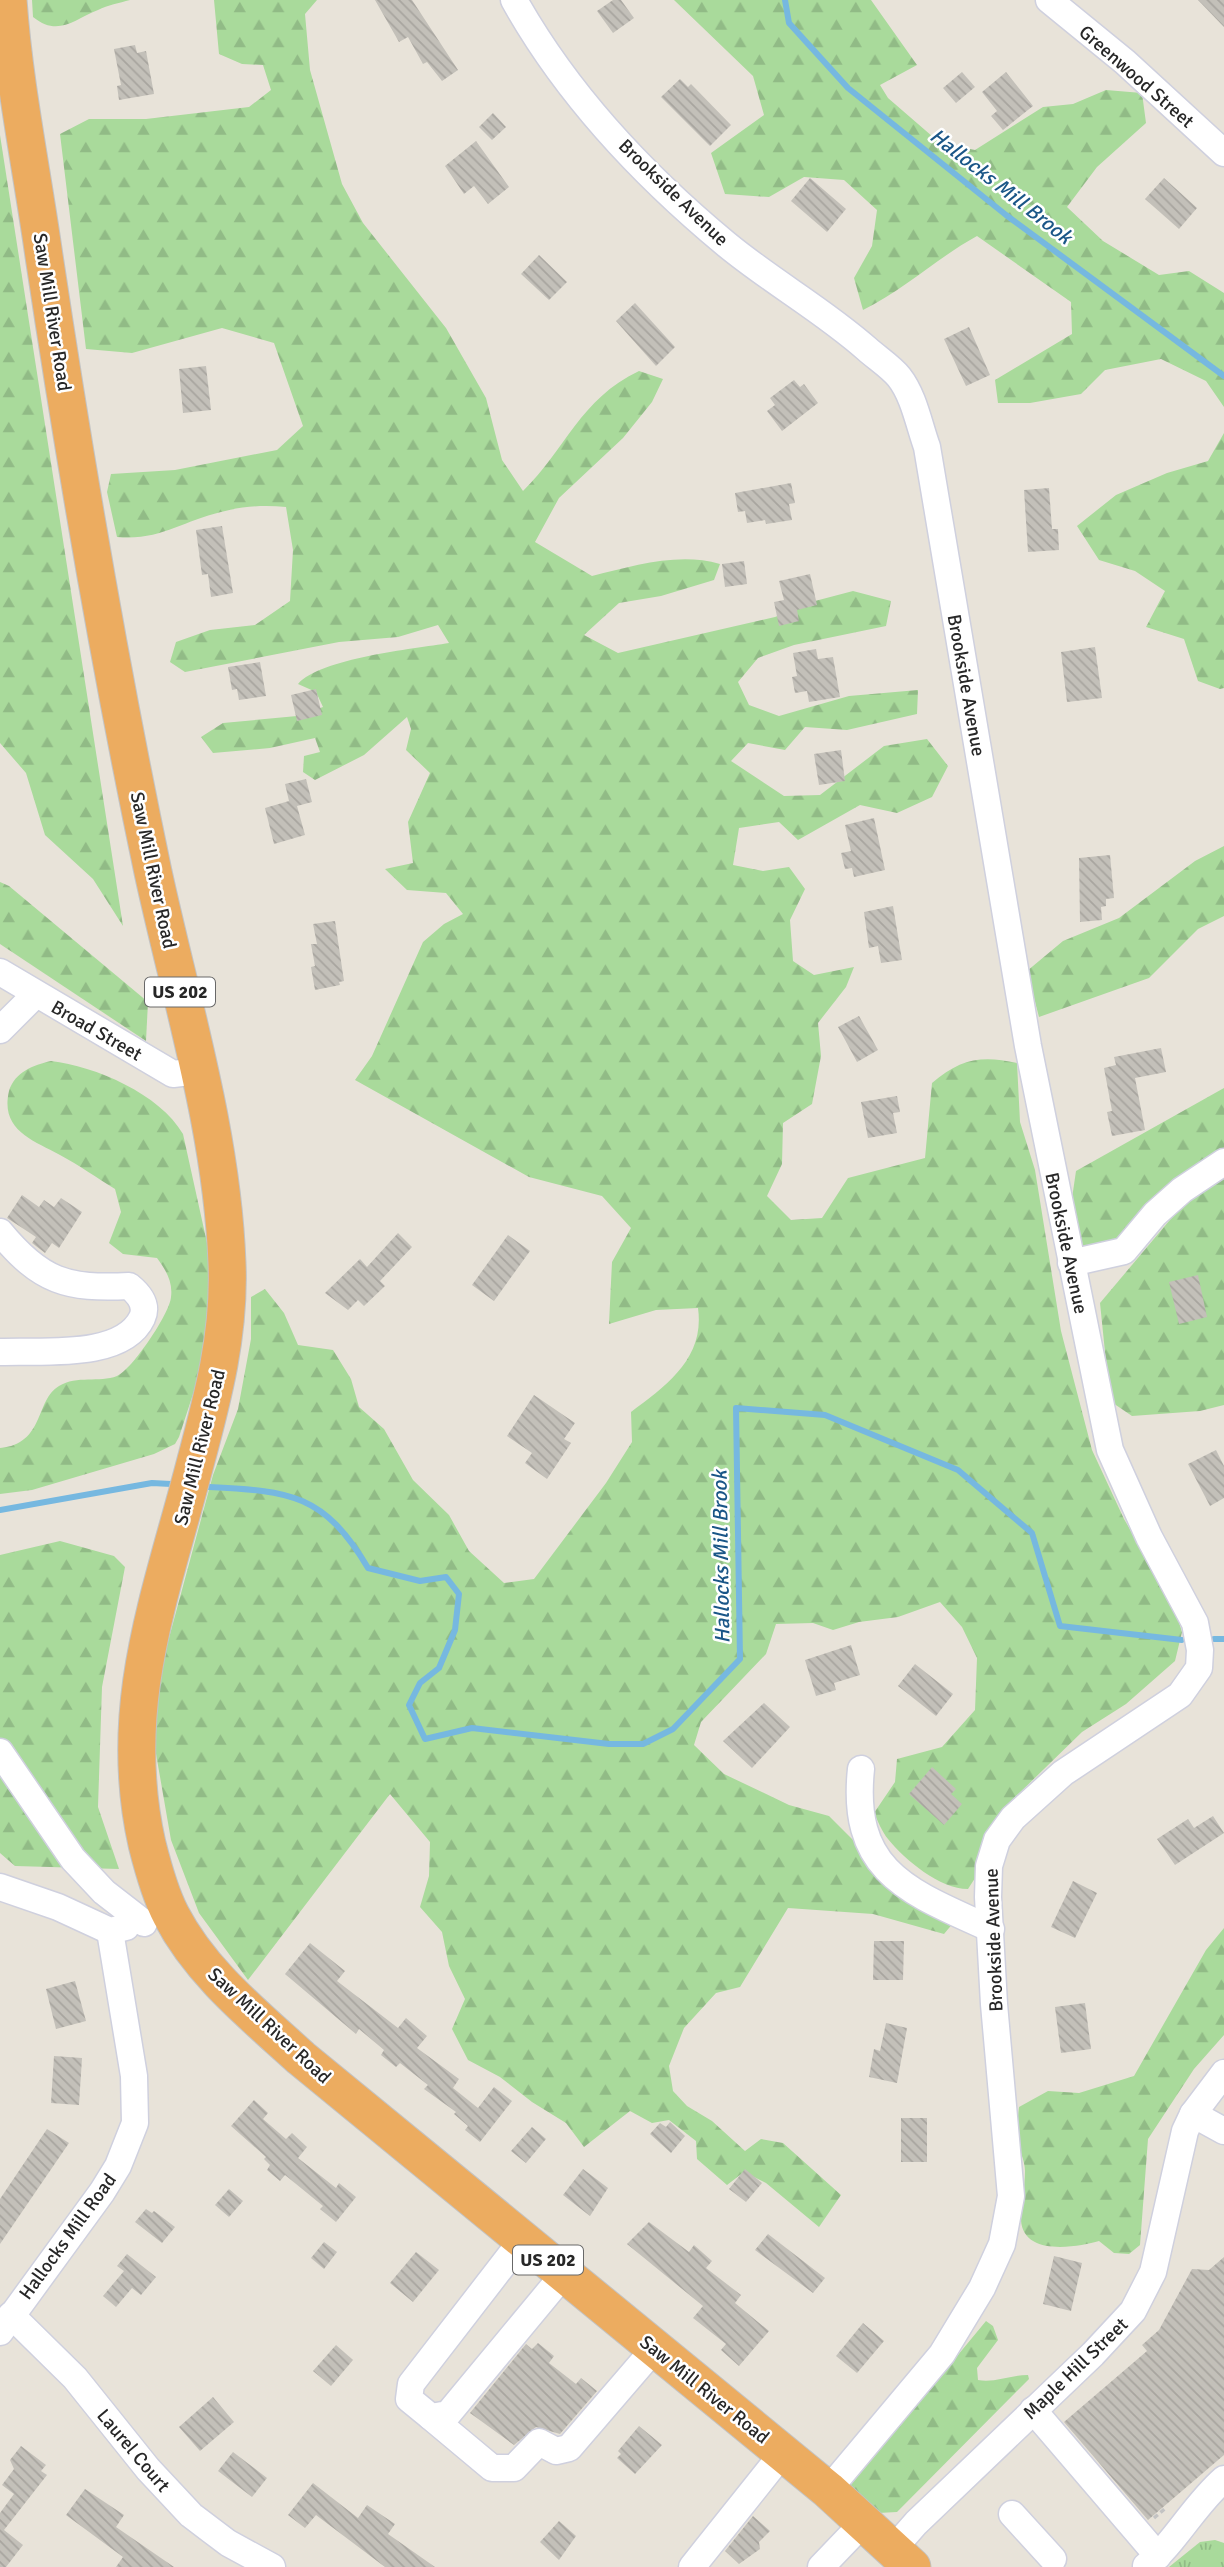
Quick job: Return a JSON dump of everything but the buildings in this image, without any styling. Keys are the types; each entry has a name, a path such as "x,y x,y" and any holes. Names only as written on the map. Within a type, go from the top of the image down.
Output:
{"highway":[{"name":"Saw Mill River Road","path":"6,11 63,385 123,718 222,1196 228,1264 224,1340 217,1386 148,1640 135,1747 138,1803 153,1867 158,1919 243,2005 301,2058 828,2490 903,2557"}],"street":[{"name":"Brookside Avenue","path":"514,0 541,48 596,114 670,194 727,245 829,316 880,360 900,378 915,411 927,447 1028,1046 1110,1450 1149,1537 1195,1622 1199,1668 1180,1695 1063,1773 1013,1818 997,1840 989,1866 991,1929 994,2004 1011,2196 1002,2245 982,2288 942,2354 828,2490"},
{"name":"Greenwood Street","path":"1049,0 1125,62 1224,153"},
{"name":"Broad Street","path":"0,972 173,1074 198,1071"},
{"path":"0,1030 36,994"},
{"path":"1071,1263 1124,1251 1155,1214 1182,1190 1224,1162"},
{"path":"0,1232 20,1257 57,1281 87,1288 129,1286 140,1295 144,1312 136,1330 118,1343 85,1349 0,1352"},
{"path":"0,1752 73,1859 104,1892 158,1919"},
{"path":"861,1769 857,1801 862,1828 878,1861 916,1895 991,1929"},
{"path":"0,1887 58,1907 110,1931 158,1919"},
{"name":"Hallocks Mill Road","path":"6,2324 102,2192 118,2166 135,2123 134,2076 110,1931"},
{"name":"Maple Hill Street","path":"903,2557 1033,2410 1093,2354 1133,2311 1153,2272 1180,2148 1193,2115 1224,2073"},
{"path":"1193,2115 1224,2132"},
{"path":"523,2239 411,2384 409,2399 492,2469 514,2468 538,2442 556,2451 569,2448 654,2348"},
{"path":"430,2417 448,2414 564,2274"},
{"name":"Laurel Court","path":"6,2324 75,2378 148,2469 191,2515 228,2543 272,2567"},
{"path":"1033,2410 1151,2562 1200,2500 1224,2479"},
{"path":"692,2567 783,2453"},
{"path":"1008,2519 1047,2563"},
{"path":"821,2567 865,2521"}],"path":[{"path":"1146,2522 1168,2506"}],"green space":[{"path":"32,0 130,0 65,25 50,26 33,17"},
{"path":"214,0 317,0 305,14 310,70 342,184 363,223 446,328 486,398 502,460 523,491 588,410 619,382 639,371 663,379 652,402 623,438 559,498 535,542 592,576 672,560 688,559 720,564 714,580 661,596 619,603 584,635 618,653 775,617 815,601 853,591 891,601 886,626 794,645 758,658 738,682 749,705 779,716 849,696 918,690 917,714 847,730 805,727 785,750 748,743 731,761 784,796 820,795 884,746 927,739 948,766 932,797 897,813 860,805 798,840 779,822 739,828 733,865 763,871 789,867 805,889 790,920 793,961 814,975 854,967 846,987 818,1023 821,1056 812,1104 783,1123 782,1164 767,1196 791,1220 822,1218 848,1178 925,1158 932,1083 942,1075 962,1064 982,1059 1017,1063 1020,1122 1035,1170 1061,1331 1092,1450 1124,1519 1173,1603 1182,1632 1175,1661 1126,1704 1082,1732 1005,1807 981,1850 977,1875 968,1889 957,1888 935,1879 913,1864 888,1839 874,1813 895,1782 897,1759 942,1747 975,1710 977,1658 962,1627 940,1602 898,1617 859,1622 833,1630 813,1623 776,1624 766,1654 701,1722 694,1745 724,1774 789,1805 829,1816 858,1845 954,1922 944,1934 873,1914 788,1908 740,1987 716,1993 684,2028 669,2066 673,2091 687,2106 712,2121 745,2151 761,2139 783,2143 841,2195 819,2227 766,2183 744,2172 727,2185 697,2159 696,2141 669,2120 652,2123 630,2111 584,2147 566,2123 532,2102 500,2077 468,2060 452,2029 465,1999 449,1966 442,1932 420,1907 429,1876 430,1842 390,1794 248,1980 199,1913 171,1840 155,1748 159,1675 213,1475 238,1409 251,1339 251,1297 265,1289 284,1313 298,1345 333,1350 351,1379 359,1407 384,1429 413,1480 449,1515 469,1551 504,1583 534,1579 606,1483 632,1442 631,1412 681,1369 696,1342 699,1326 698,1308 656,1310 609,1324 612,1262 631,1228 602,1196 529,1177 355,1080 372,1056 423,942 444,924 463,914 446,893 407,890 385,869 413,863 408,822 430,773 406,750 411,729 407,717 364,755 315,780 303,772 304,756 320,752 315,738 270,748 213,753 201,737 223,723 297,716 323,707 316,692 298,684 326,667 346,661 449,643 438,625 398,637 339,642 185,672 170,662 176,642 210,630 255,625 290,601 293,550 286,507 237,508 159,533 117,537 107,492 111,474 175,470 277,450 303,426 274,343 222,328 132,353 86,349 60,134 89,119 146,119 249,107 271,90 263,65 242,64 219,54"},
{"path":"674,0 871,0 917,65 880,85 888,98 940,143 975,150 1043,107 1073,104 1106,90 1142,93 1146,123 1097,167 1067,207 1103,241 1159,275 1189,271 1224,293 1224,407 1206,381 1161,359 1105,370 1081,394 1030,403 998,403 995,380 1072,334 1071,302 977,236 863,310 854,278 872,246 877,210 844,180 804,177 769,197 725,194 711,153 764,115 753,76"},
{"path":"0,135 123,926 93,879 45,835 26,773 0,743"},
{"path":"1224,433 1224,688 1220,689 1198,681 1184,639 1146,627 1165,591 1135,571 1099,560 1077,526 1116,495 1167,473 1208,461"},
{"path":"1224,846 1224,916 1198,929 1149,978 1039,1017 1027,971 1063,941 1119,918 1195,861"},
{"path":"0,882 9,886 148,1002 146,1041 0,944"},
{"path":"51,1061 87,1069 125,1084 159,1106 183,1134 211,1261 209,1345 175,1444 154,1454 32,1490 0,1494 0,1448 25,1439 51,1393 59,1386 73,1381 110,1378 124,1372 157,1327 171,1297 168,1276 157,1258 123,1254 109,1243 121,1212 115,1189 29,1138 14,1124 9,1115 7,1104 12,1084 26,1070"},
{"path":"1224,1088 1224,1156 1121,1243 1077,1256 1070,1212 1076,1171"},
{"path":"1224,1177 1224,1405 1200,1411 1132,1416 1110,1401 1100,1303 1190,1196"},
{"path":"60,1541 114,1556 125,1567 102,1687 98,1807 119,1869 15,1866 0,1853 0,1555"},
{"path":"1224,1928 1224,2035 1194,2069 1148,2139 1140,2245 1129,2254 1114,2253 1099,2241 1053,2247 1031,2240 1024,2232 1021,2220 1025,2171 1017,2140 1019,2107 1048,2091 1079,2093 1134,2076 1206,1950"},
{"path":"986,2321 993,2326 998,2340 977,2368 978,2380 1028,2375 1029,2379 897,2512 878,2513 849,2487"},
{"path":"1215,2540 1224,2543 1224,2567 1169,2567 1200,2542"}],"waterway":[{"name":"Hallocks Mill Brook","path":"785,0 789,23 848,88 1006,215 1224,376"},
{"name":"Hallocks Mill Brook","path":"209,1487 262,1491 303,1501 336,1525 368,1568 420,1581 446,1577 459,1594 455,1630 439,1668 420,1683 409,1705 425,1739 472,1728 609,1744 643,1744 673,1729 740,1659 736,1408 825,1415 958,1470 1032,1533 1060,1626 1182,1640"},
{"name":"Hallocks Mill Brook","path":"0,1510 152,1483 171,1484"},
{"name":"Hallocks Mill Brook","path":"1214,1639 1224,1639"}]}
